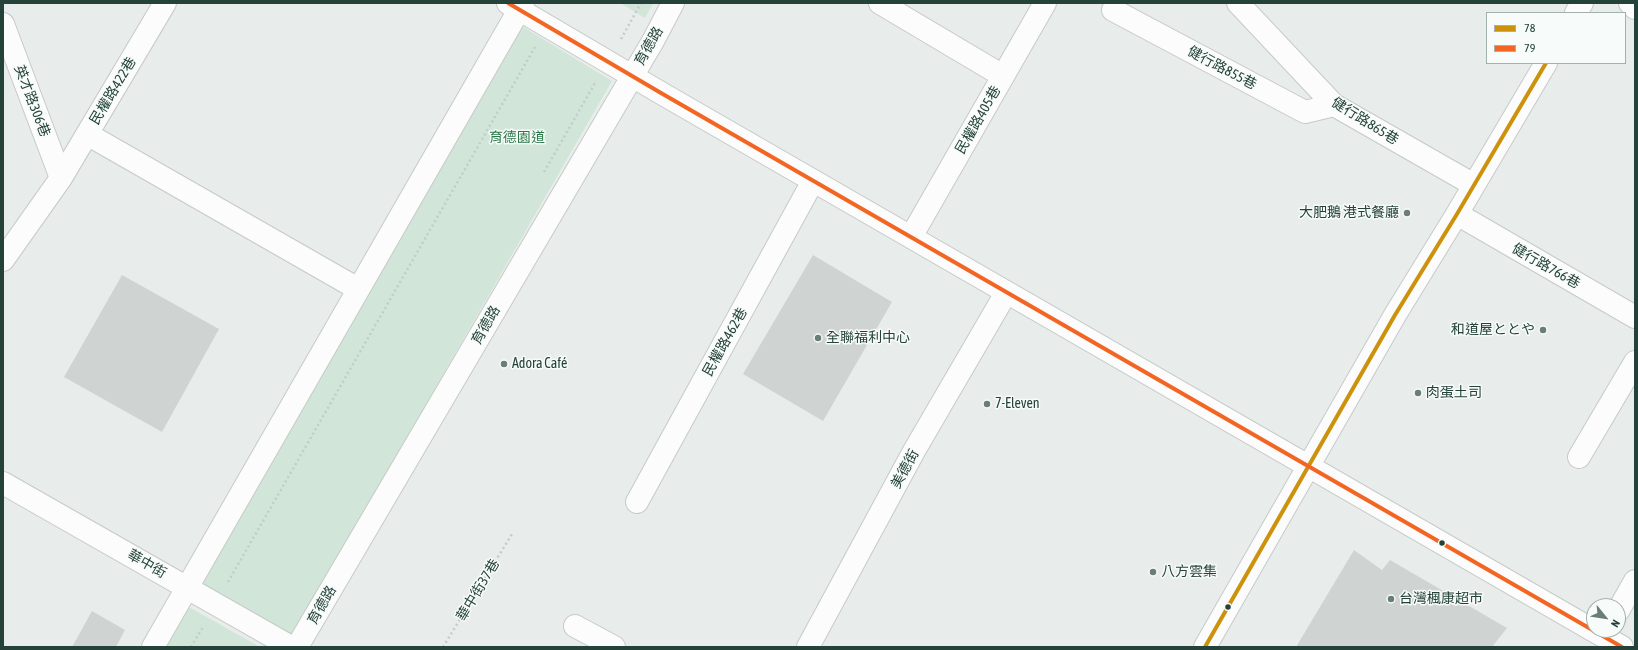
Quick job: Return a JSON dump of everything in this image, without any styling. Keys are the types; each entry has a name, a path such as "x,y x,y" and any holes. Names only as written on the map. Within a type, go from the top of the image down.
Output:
{"street":[{"name":"民權路422巷","path":"3,260 61,178 165,3"},
{"name":"育德路","path":"297,647 632,76 672,3"},
{"path":"880,3 1003,76"},
{"name":"民權路405巷","path":"911,237 1044,3"},
{"name":"健行路865巷","path":"1238,3 1334,105 1474,185"},
{"path":"1577,12 1582,3"},
{"path":"1630,3 1635,8"},
{"path":"153,647 358,289 517,5 547,26 1006,293 1308,466 1586,622"},
{"name":"健行路855巷","path":"1113,10 1305,112 1334,105"},
{"name":"英才路306巷","path":"3,24 61,178"},
{"path":"1205,647 1395,315 1457,214 1545,64"},
{"path":"87,134 358,289"},
{"name":"民權路462巷","path":"638,502 813,181"},
{"name":"健行路766巷","path":"1457,214 1635,317"},
{"name":"美德街","path":"808,647 914,451 1006,293"},
{"path":"1580,457 1635,362"},
{"name":"華中街","path":"3,483 291,647"},
{"path":"1625,598 1635,581"},
{"path":"575,626 614,647"},
{"path":"1612,638 1622,647"}],"path":[{"path":"191,647 547,26"},
{"name":"華中街37巷","path":"443,647 512,534"}],"green space":[{"path":"620,3 653,3 645,18"},
{"name":"育德園道","path":"520,25 612,81 292,637 199,585"},
{"path":"187,606 260,647 163,647"}],"building":[{"name":"全聯福利中心","path":"813,255 892,302 823,421 743,374"},
{"path":"122,275 219,329 162,432 64,377"},
{"name":"台灣楓康超市","path":"1354,550 1382,570 1390,560 1507,628 1492,647 1296,647"},
{"path":"92,611 125,630 116,647 72,647"}],"transit line":[{"name":"79","path":"508,3 661,93 1622,647"},
{"name":"78","path":"1205,647 1395,315 1457,214 1545,64"}],"place":[{"name":"大肥鵝 港式餐廳","path":"1407,213"},
{"name":"和道屋ととや","path":"1543,330"},
{"name":"全聯福利中心","path":"818,338"},
{"name":"Adora Café","path":"504,364"},
{"name":"肉蛋土司","path":"1418,393"},
{"name":"7-Eleven","path":"987,404"},
{"name":"八方雲集","path":"1153,572"},
{"name":"台灣楓康超市","path":"1391,599"}]}
